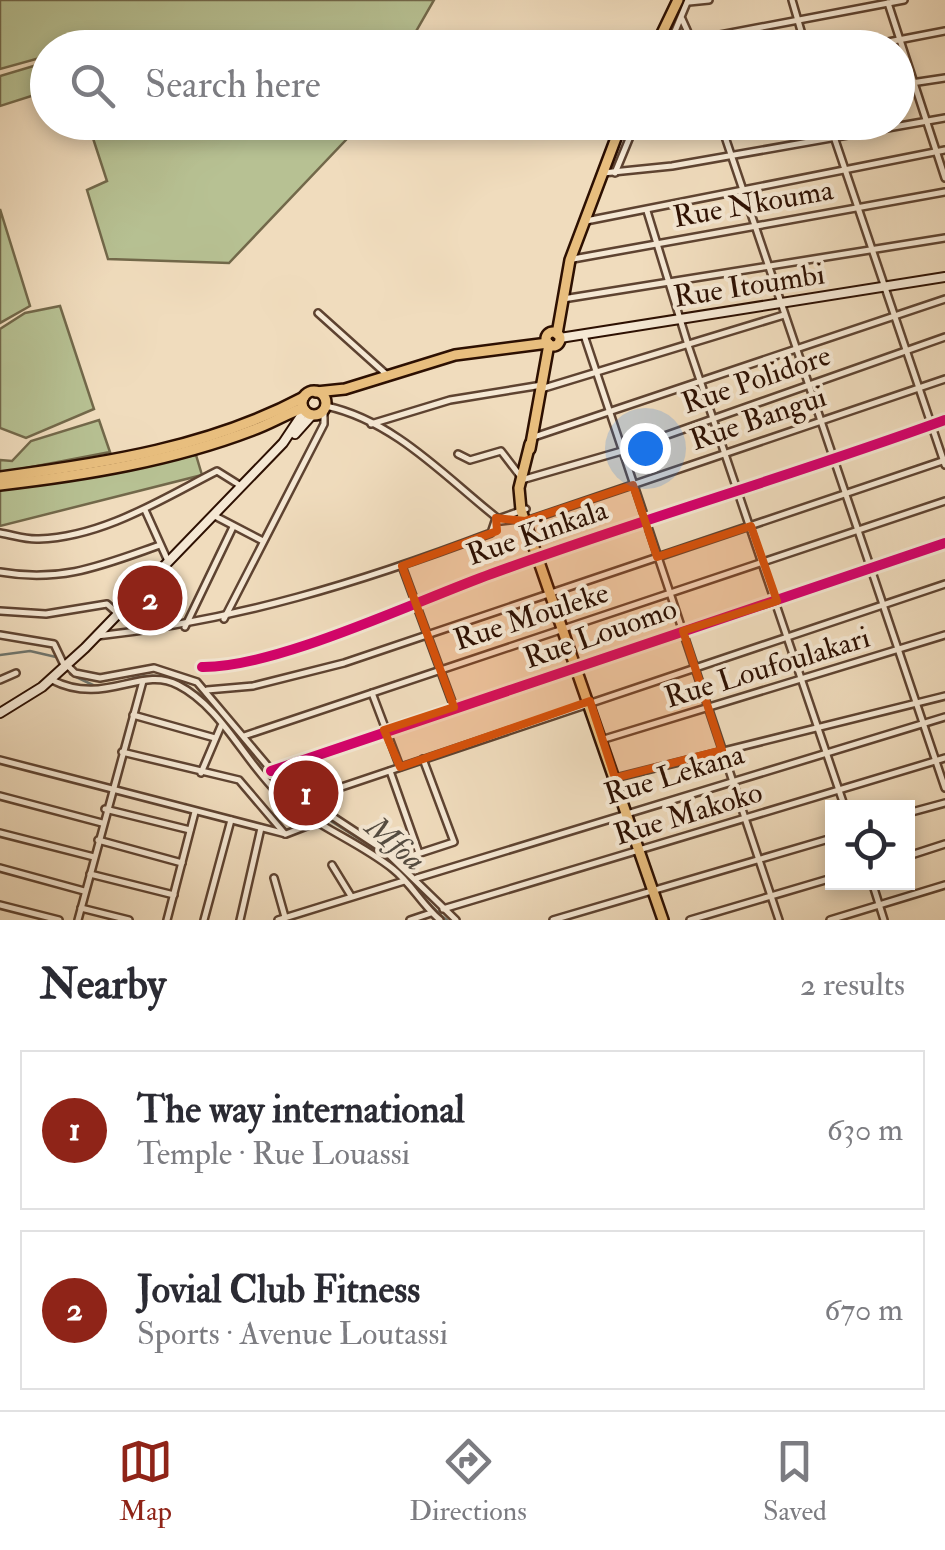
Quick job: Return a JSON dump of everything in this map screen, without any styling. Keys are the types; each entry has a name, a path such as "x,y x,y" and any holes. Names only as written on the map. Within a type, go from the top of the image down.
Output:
{"main road":[{"path":"666,30 680,6"},
{"path":"615,140 570,260 523,478 526,517 663,920"},
{"name":"Rue Itoumbi","path":"553,339 945,277"},
{"path":"0,485 90,473 179,454 314,408 345,389 386,374 454,355 553,339"},
{"path":"0,713 52,679 97,636 314,408 316,392 345,389"},
{"path":"0,478 179,446 314,408"}],"street":[{"path":"689,30 680,6 710,0"},
{"path":"792,0 801,30"},
{"path":"756,30 904,0"},
{"path":"887,2 897,30"},
{"path":"915,37 945,31"},
{"path":"945,78 915,82 945,178"},
{"path":"915,123 945,118"},
{"path":"614,173 628,140"},
{"path":"725,140 945,788"},
{"path":"602,173 817,140"},
{"path":"206,690 296,677 944,462 835,140"},
{"path":"582,222 945,150"},
{"name":"Rue Nkouma","path":"570,260 945,192"},
{"path":"648,211 688,345 842,800"},
{"path":"561,299 945,238"},
{"path":"530,441 796,346 945,298"},
{"path":"318,313 386,374"},
{"path":"371,424 450,400 595,376 784,315"},
{"path":"584,335 779,920"},
{"name":"Rue Polidore","path":"523,478 622,450 945,338"},
{"name":"Rue Bangui","path":"497,518 526,517 632,485 945,379"},
{"path":"97,636 185,627 224,618 402,566 491,534 497,518 418,451 371,424 314,408"},
{"path":"314,408 320,430"},
{"path":"224,618 327,416 314,408"},
{"name":"Rue Kinkala","path":"202,668 273,653 540,556 945,420"},
{"path":"458,454 470,460 502,451 523,478"},
{"path":"0,533 50,538 145,510 217,471 240,486"},
{"name":"Rue Mouleke","path":"244,736 945,501"},
{"path":"145,510 168,560"},
{"path":"212,515 263,541"},
{"path":"185,627 233,527"},
{"name":"Rue Louomo","path":"271,771 945,543"},
{"path":"0,572 41,579 60,576 160,545"},
{"path":"402,566 454,708"},
{"path":"303,800 945,584"},
{"path":"0,611 46,614 107,604 117,614"},
{"path":"0,635 54,644 66,666 75,673 100,678 154,668 183,675 206,690 271,771 303,800 397,861 456,920"},
{"name":"Rue Loufoulakari","path":"601,740 945,636"},
{"path":"0,680 16,673"},
{"path":"52,679 91,691 160,678 184,687 280,794 317,822 390,866 440,920"},
{"path":"78,920 110,788 143,681"},
{"path":"372,693 400,767"},
{"path":"615,778 945,696"},
{"path":"133,715 215,738"},
{"name":"Rue Lekana","path":"416,878 626,811 945,718"},
{"path":"201,772 221,726"},
{"path":"122,752 241,781 286,834"},
{"name":"Rue Makoko","path":"443,910 945,758"},
{"path":"0,760 286,834 317,822"},
{"path":"397,861 454,842 423,760"},
{"path":"390,771 419,853"},
{"path":"0,796 102,823"},
{"path":"915,811 945,803"},
{"path":"106,809 190,830"},
{"path":"167,920 196,810"},
{"path":"204,920 231,820"},
{"path":"240,920 261,828"},
{"path":"0,833 94,857"},
{"path":"98,840 182,863"},
{"path":"553,920 825,840"},
{"path":"915,854 945,844"},
{"path":"332,864 351,896"},
{"path":"0,868 85,892"},
{"path":"90,874 174,895"},
{"path":"274,878 284,920 404,881"},
{"path":"690,920 825,880"},
{"path":"830,920 945,885"},
{"path":"874,890 884,920"},
{"path":"0,904 59,920"},
{"path":"81,908 129,920"},
{"path":"410,920 431,913"}],"highlighted area":[{"path":"633,485 657,557 751,526 777,601 683,631 722,750 615,778 590,701 400,767 384,730 454,707 402,566 497,531 496,518 525,521"}],"green space":[{"path":"0,0 434,0 417,30 30,30 30,61 0,69"},
{"path":"30,67 30,96 0,106 0,76"},
{"path":"94,140 346,140 229,263 108,259 87,190 107,181"},
{"path":"0,209 30,306 0,323"},
{"path":"60,306 94,409 26,438 0,428 0,329 25,313"},
{"path":"99,420 110,452 0,473 0,460 12,461 31,441"},
{"path":"196,455 202,475 0,526 0,488"}],"waterway":[{"name":"Mfoa","path":"0,655 30,651 56,657"},
{"name":"Mfoa","path":"70,674 95,686"},
{"name":"Mfoa","path":"117,684 151,676 180,682 204,699 227,725"},
{"name":"Mfoa","path":"247,752 293,796 391,861 447,920"}],"cycle path":[{"path":"202,667 268,657 306,645 547,554 945,420"},
{"path":"271,771 945,543"}],"place":[{"name":"Jovial Club Fitness","path":"150,598"},
{"name":"The way international","path":"306,793"}]}
